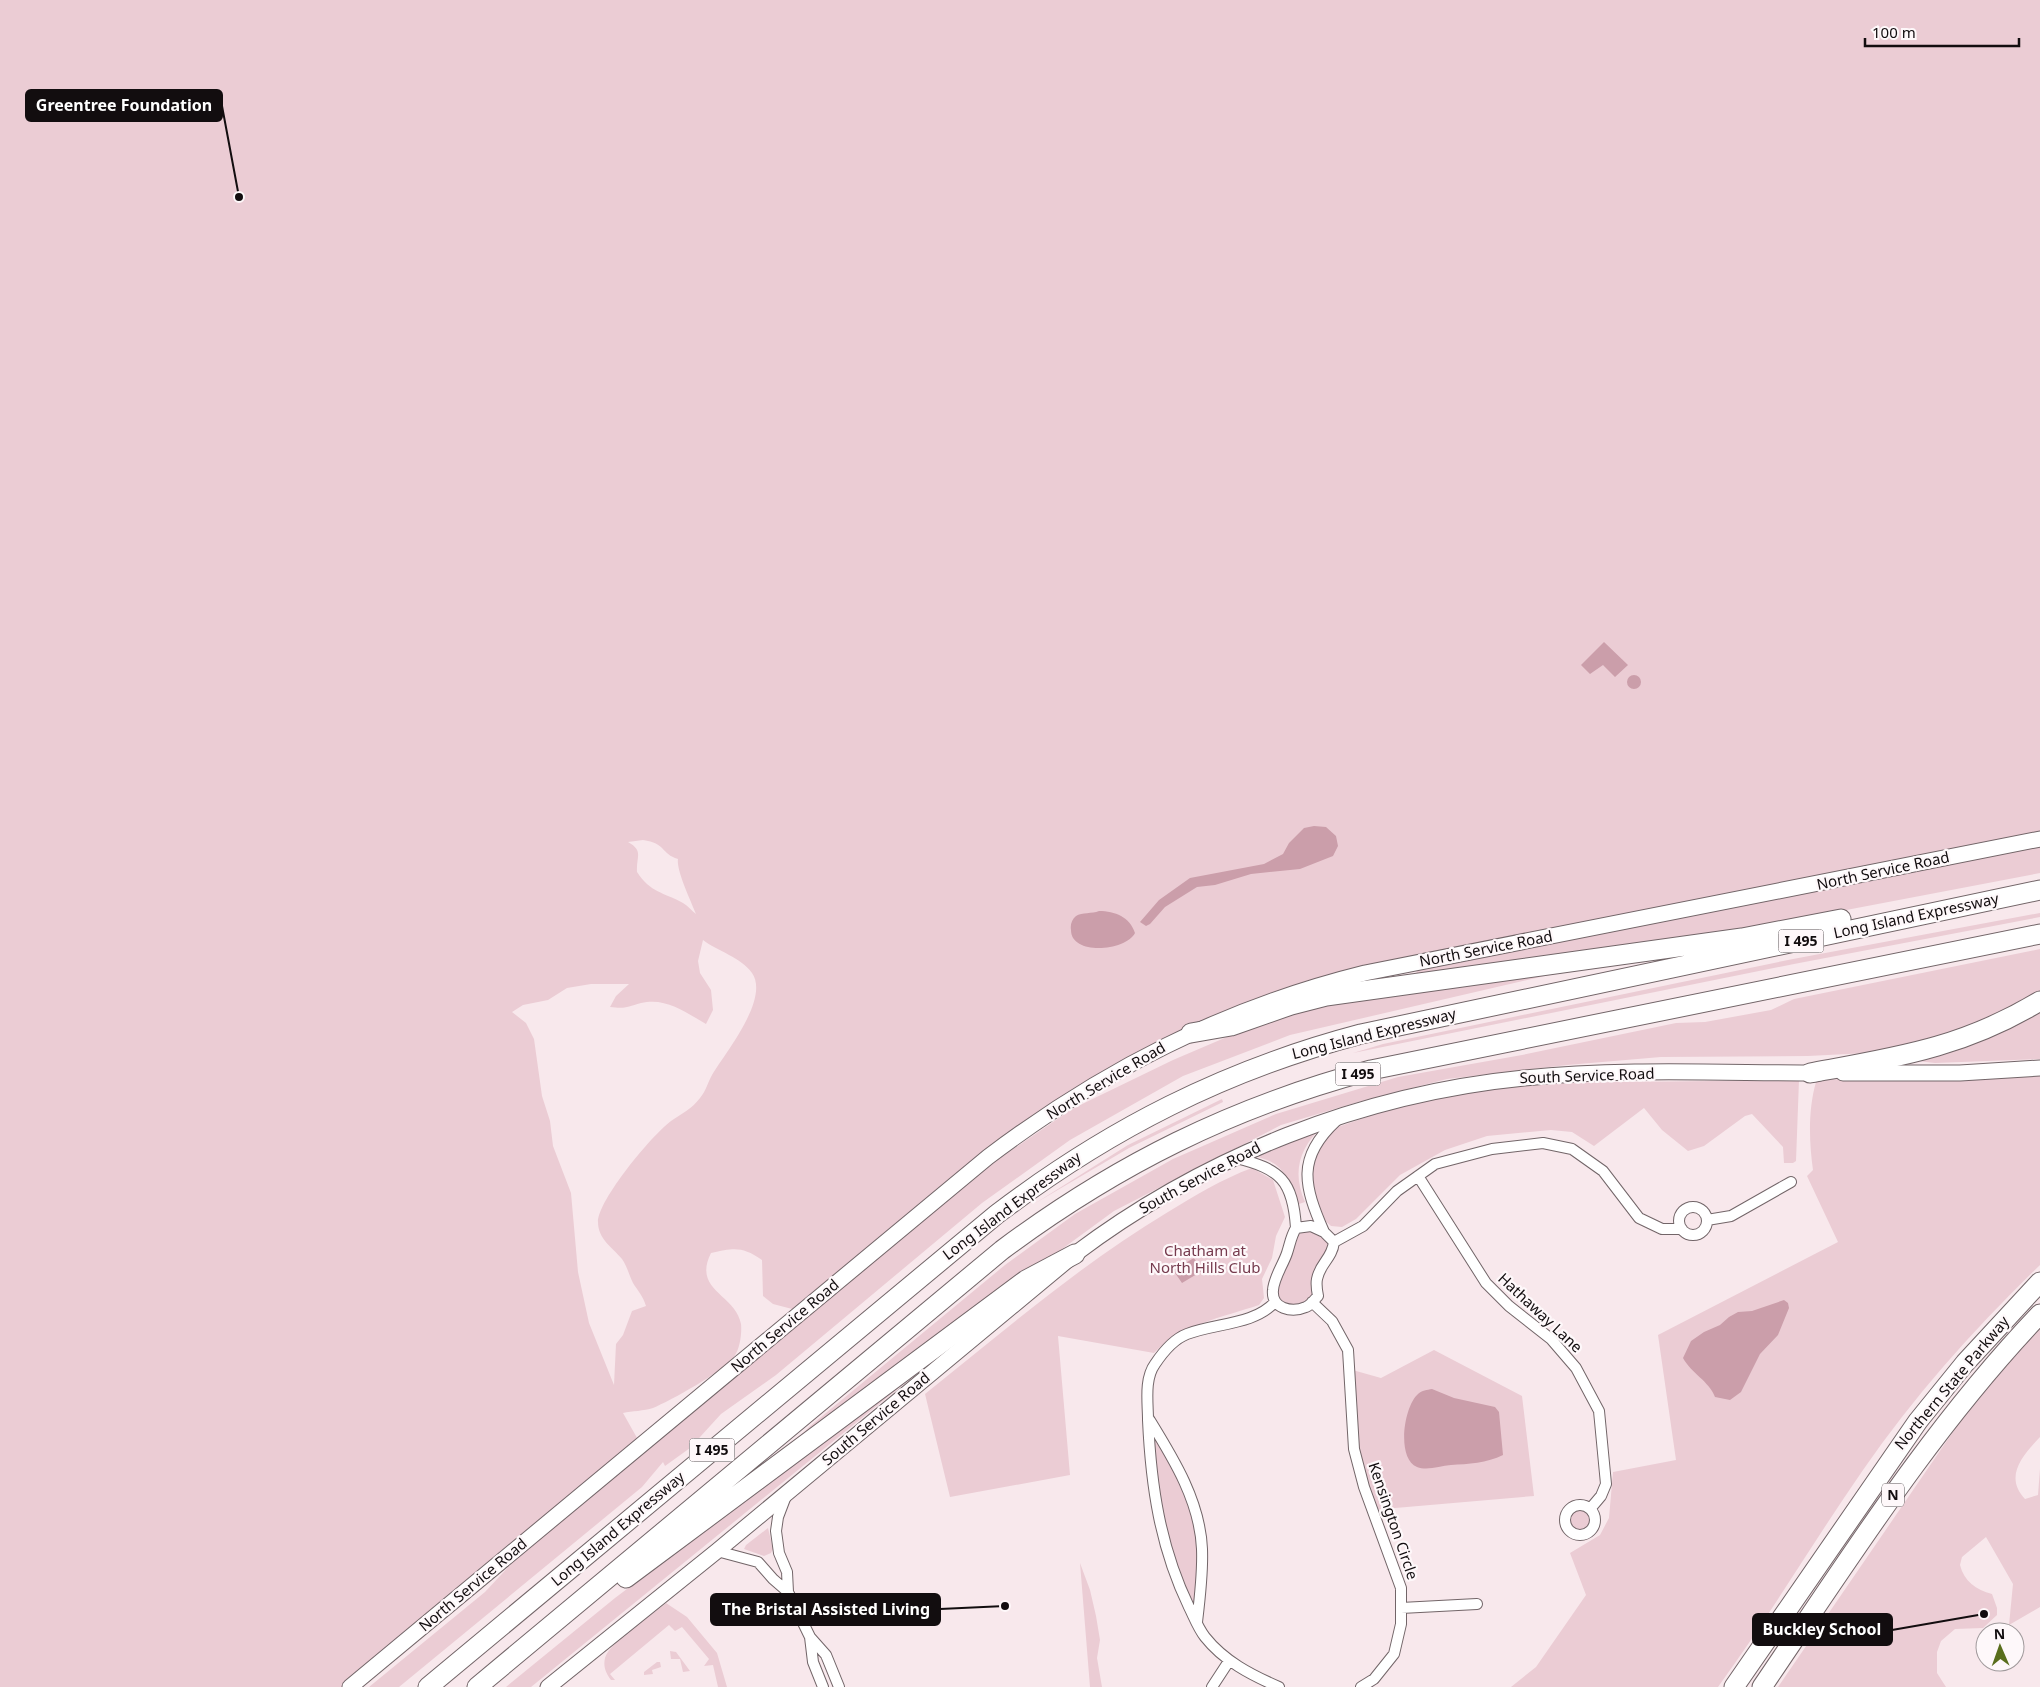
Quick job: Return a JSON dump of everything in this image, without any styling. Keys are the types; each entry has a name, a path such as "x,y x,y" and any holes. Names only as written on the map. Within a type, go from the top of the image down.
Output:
{"highway":[{"name":"Long Island Expressway","path":"428,1687 997,1214 1064,1165 1152,1113 1254,1067 1361,1034 2040,890"},
{"path":"1191,1033 1230,1026 1290,1005 1326,996 1760,935 1958,895 1992,900"},
{"name":"Long Island Expressway","path":"477,1687 1002,1250 1094,1186 1193,1133 1298,1091 1371,1070 2040,934"},
{"path":"1810,1073 1907,1055 1946,1045 1984,1031 2040,1001"},
{"path":"582,1600 617,1585 1026,1280 1075,1254"},
{"name":"Northern State Parkway","path":"1734,1687 1918,1421 1965,1363 2040,1282"},
{"name":"Northern State Parkway","path":"1762,1687 1917,1459 1965,1398 2040,1314"}],"main road":[{"name":"North Service Road","path":"350,1687 988,1157 1059,1107 1142,1057 1191,1033 1275,1000 1365,974 2040,839"},
{"name":"South Service Road","path":"548,1687 717,1551 1075,1254 1152,1202 1235,1157 1288,1135 1342,1116 1432,1092 1526,1078 1601,1074 1960,1073 2040,1068"}],"street":[{"path":"1324,1232 1310,1199 1306,1175 1315,1145 1342,1116"},
{"path":"1334,1242 1363,1226 1397,1191 1435,1164 1482,1151 1543,1143 1572,1149 1603,1171 1639,1218 1662,1229 1682,1230 1689,1234 1698,1234 1705,1229 1707,1220 1703,1211 1690,1208 1680,1217 1682,1230"},
{"path":"1235,1157 1265,1166 1279,1175 1295,1210 1296,1228 1290,1238 1288,1253 1274,1281 1272,1292 1275,1302 1284,1310 1297,1310 1309,1306 1318,1296 1317,1280 1322,1266 1333,1253 1334,1242"},
{"name":"Hathaway Lane","path":"1418,1176 1486,1283 1509,1306 1551,1339 1576,1368 1599,1411 1606,1484 1601,1496 1590,1509"},
{"path":"1707,1220 1732,1216 1790,1182"},
{"path":"1296,1228 1311,1226 1324,1232 1334,1242"},
{"path":"1275,1302 1268,1310 1253,1316 1186,1334 1168,1346 1153,1366 1147,1390 1150,1469 1160,1526 1182,1591 1203,1635 1221,1655 1257,1678 1279,1687"},
{"name":"Kensington Circle","path":"1312,1302 1332,1321 1348,1350 1354,1449 1364,1488 1401,1588 1401,1624 1394,1654 1374,1679 1361,1687"},
{"path":"1148,1418 1177,1463 1199,1529 1202,1573 1197,1622"},
{"path":"787,1492 778,1518 776,1531 779,1553 787,1572 788,1592 810,1637 826,1656 839,1687"},
{"path":"717,1551 758,1562 773,1580 788,1592"},
{"path":"1401,1608 1477,1604"},
{"path":"810,1637 812,1662 823,1687"},
{"path":"1212,1687 1229,1660"}],"green space":[{"path":"0,0 2040,0 2040,839 1480,951 1269,1002 1059,1107 796,1310 773,1304 763,1296 762,1260 755,1255 738,1249 711,1253 707,1266 707,1276 717,1292 732,1306 741,1324 740,1341 734,1357 720,1370 661,1404 649,1409 623,1413 641,1445 350,1687 0,1687","holes":["643,840 660,846 678,859 681,878 696,914 683,903 652,888 642,879 637,872 638,851 628,842","703,940 747,967 752,973 756,984 755,997 744,1026 697,1102 662,1128 627,1168 600,1212 598,1222 600,1233 624,1262 646,1306 632,1311 623,1335 616,1344 614,1385 589,1323 578,1272 571,1193 553,1146 550,1121 542,1096 534,1039 526,1023 512,1012 523,1005 548,1000 567,988 591,984 629,984 616,996 610,1007 623,1008 641,1003 659,1002 683,1010 706,1024 713,1010 711,990 700,973 698,961"]},
{"path":"2040,844 2040,873 1741,930 1416,974 1417,970"},
{"path":"2040,913 2040,917 1794,964 1353,1053 1383,1044 1793,959"},
{"path":"2040,949 2040,992 1994,1018 1934,1040 1887,1052 1808,1056 1661,1057 1567,1065 1447,1079 1358,1102 1281,1125 1114,1211 786,1451 809,1427 1005,1265 1075,1214 1173,1159 1276,1114 1398,1077 1522,1055 1676,1023 1705,1022 1771,1010 1794,999"},
{"path":"1605,962 1290,1035 1183,1076 1070,1140 982,1203 776,1375 721,1414 690,1448 665,1466 663,1462 642,1487 399,1687 369,1687 485,1592 515,1560 984,1169 1072,1109 1173,1060 1288,1011"},
{"path":"2040,1011 2040,1059 1935,1063 1909,1060"},
{"path":"2040,1073 2040,1265 1969,1338 1903,1415 1826,1524 1755,1634 1718,1687 1511,1687 1536,1667 1586,1595 1570,1553 1600,1535 1609,1518 1613,1472 1676,1460 1658,1335 1838,1242 1807,1176 1813,1170 1810,1126 1816,1082 1821,1079 1896,1080"},
{"path":"1799,1080 1796,1161 1793,1163 1784,1163 1783,1147 1752,1114 1745,1116 1704,1146 1688,1151 1662,1130 1644,1108 1594,1146 1572,1132 1551,1130 1487,1136 1445,1150 1400,1175 1356,1219 1342,1227 1331,1226 1322,1218 1313,1198 1310,1168 1322,1140 1335,1128 1387,1110 1470,1091 1535,1083"},
{"path":"1222,1099 1223,1102 1129,1148 1034,1204 1128,1145"},
{"path":"1322,1127 1308,1144 1300,1162 1299,1181 1305,1202 1299,1204 1291,1185 1275,1164 1259,1157 1247,1156"},
{"name":"Chatham at North Hills Club","path":"1252,1168 1273,1180 1285,1217 1276,1236 1272,1258 1262,1279 1264,1298 1259,1305 1203,1323 1177,1335 1154,1353 1058,1336 1070,1475 950,1497 925,1394 1044,1299 1104,1254 1168,1212 1230,1177"},
{"path":"1311,1226 1334,1242 1322,1266 1318,1296 1297,1310 1275,1302 1274,1281 1290,1237"},
{"path":"2040,1326 2040,1437 2022,1458 2016,1474 2016,1482 2025,1499 2038,1495 2040,1469 2040,1607 2014,1622 2009,1622 2013,1584 1986,1537 1962,1557 1960,1565 1964,1576 1972,1584 1992,1594 1997,1608 1997,1615 1989,1622 1975,1622 1975,1628 1955,1629 1941,1641 1937,1652 1937,1673 1946,1687 1778,1687 1968,1410"},
{"path":"1434,1350 1522,1396 1534,1496 1372,1510 1354,1449 1349,1369 1381,1378"},
{"path":"905,1383 531,1687 506,1687 615,1598 898,1385"},
{"path":"1148,1418 1177,1463 1201,1538 1197,1623 1162,1534"},
{"path":"1580,1505 1590,1510 1595,1520 1590,1530 1580,1535 1570,1530 1565,1520 1570,1510"},
{"path":"768,1528 773,1549 771,1553 764,1556 744,1549 746,1545"},
{"path":"1080,1563 1090,1590 1096,1616 1100,1640 1097,1658 1102,1687 1090,1687"},
{"path":"666,1603 687,1617 717,1653 727,1687 718,1687 713,1665 704,1666 709,1659 682,1627 675,1631 669,1625 610,1674 615,1680 611,1680 604,1664 608,1651 623,1636"},
{"path":"670,1651 676,1652 690,1671 683,1672 680,1659 671,1659"},
{"path":"657,1662 660,1662 661,1667 652,1670 653,1674 644,1675 644,1672"}],"shaded area":[{"path":"1604,642 1628,665 1615,677 1603,665 1590,674 1581,665"},
{"path":"1634,675 1639,677 1641,682 1639,687 1634,689 1629,687 1627,682 1629,677"},
{"path":"1314,826 1326,827 1336,836 1338,846 1333,856 1300,869 1251,874 1215,885 1197,887 1165,907 1150,924 1146,926 1140,922 1159,900 1190,878 1264,864 1283,854 1289,843 1304,828"},
{"path":"1111,912 1126,919 1133,927 1135,933 1130,939 1111,947 1089,947 1080,944 1073,938 1072,920 1084,913"},
{"path":"1194,1258 1202,1271 1182,1283 1173,1270"},
{"path":"1784,1300 1788,1303 1789,1308 1778,1335 1760,1354 1741,1392 1730,1400 1715,1397 1709,1386 1683,1358 1691,1341 1704,1332 1720,1325 1738,1312 1752,1311"},
{"path":"1432,1389 1454,1398 1495,1407 1499,1412 1503,1455 1477,1463 1429,1468 1417,1467 1410,1462 1404,1443 1404,1432 1409,1409 1418,1394"}],"place":[{"name":"Greentree Foundation","path":"239,197"},
{"name":"The Bristal Assisted Living","path":"1005,1606"},
{"name":"Buckley School","path":"1984,1614"}]}
